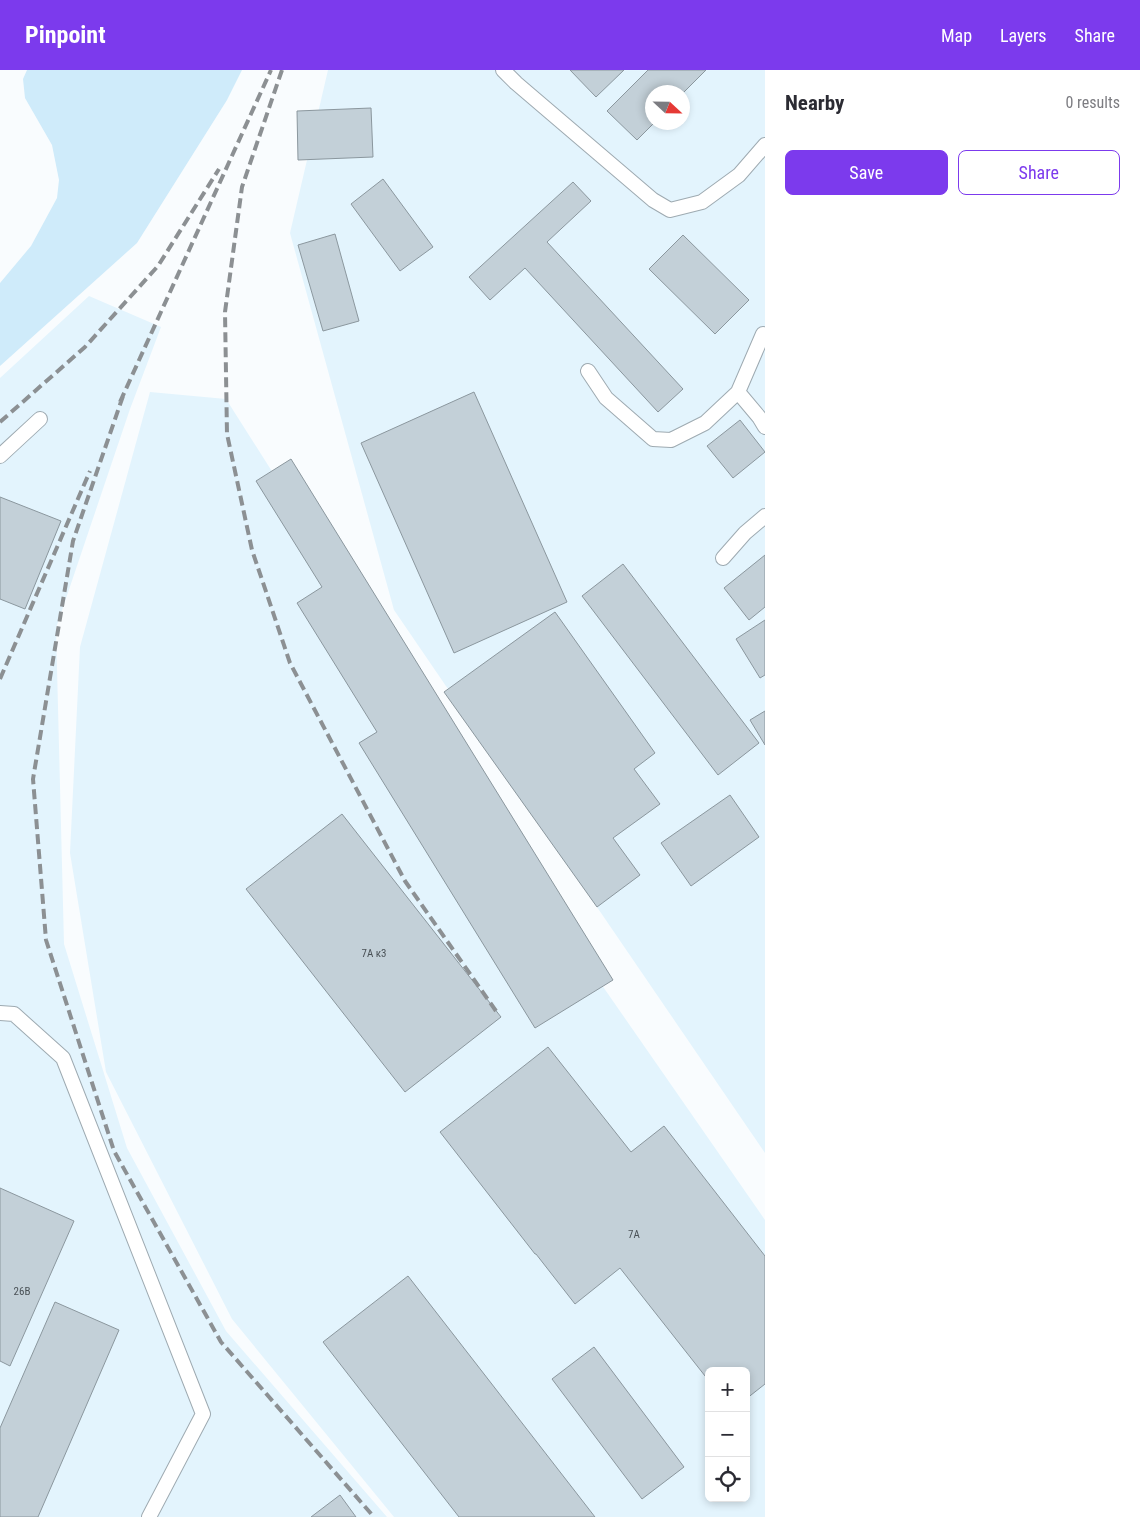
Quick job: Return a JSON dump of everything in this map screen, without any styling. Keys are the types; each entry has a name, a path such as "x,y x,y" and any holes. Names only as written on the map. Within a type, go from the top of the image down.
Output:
{"lane":[{"path":"503,70 653,200 670,210 702,202 739,175 765,145"},
{"path":"588,371 606,398 653,439 671,440 705,423 738,392 764,334"},
{"path":"738,392 760,417 765,427"},
{"path":"0,456 40,419"},
{"path":"724,558 745,533 765,516"},
{"path":"0,1013 14,1014 63,1058 203,1414 149,1517"}],"shaded area":[{"path":"27,70 242,70 227,100 137,243 0,366 0,283 31,246 57,198 59,180 52,145 25,98 23,79"},
{"path":"328,70 765,70 765,1153 394,610 290,233"},
{"path":"89,296 161,327 130,409 56,628 64,944 127,1148 226,1331 387,1517 0,1517 0,378"},
{"path":"150,392 226,399 556,919 765,1220 765,1517 394,1517 232,1319 106,1072 70,853 80,647"}],"building":[{"path":"570,70 624,70 596,97"},
{"path":"648,70 706,70 690,86 645,85 645,130 647,130 637,140 607,111"},
{"path":"371,108 373,157 298,160 297,111"},
{"path":"383,179 433,247 400,271 351,204"},
{"path":"573,182 591,201 547,242 683,389 658,412 525,268 490,300 469,277"},
{"path":"335,234 359,321 323,331 298,245"},
{"path":"683,235 749,300 715,334 649,269"},
{"path":"474,392 567,602 454,653 361,443"},
{"path":"740,420 765,452 733,478 707,446"},
{"path":"291,459 613,980 535,1028 359,743 377,732 297,603 322,587 256,481"},
{"path":"0,497 61,521 25,609 0,599"},
{"path":"765,555 765,607 749,620 724,588"},
{"path":"623,564 759,743 718,775 582,596"},
{"path":"555,612 655,753 634,769 660,804 613,838 640,875 597,907 444,692"},
{"path":"765,620 765,675 760,678 736,639"},
{"path":"765,711 765,745 750,720"},
{"path":"730,795 759,837 691,886 661,843"},
{"path":"342,814 501,1017 405,1092 246,889"},
{"path":"548,1047 631,1152 664,1126 765,1256 765,1384 750,1396 750,1367 705,1367 705,1376 620,1268 575,1304 440,1132"},
{"path":"0,1188 74,1221 10,1366 0,1361"},
{"path":"408,1276 595,1517 459,1517 323,1342"},
{"path":"55,1302 119,1330 38,1517 0,1517 0,1428"},
{"path":"594,1347 684,1467 642,1499 552,1379"},
{"path":"340,1495 356,1517 311,1517"}],"railway":[{"path":"120,402 271,70"},
{"path":"282,70 242,187 225,312 227,434 252,550 290,663 405,881 496,1011"},
{"path":"0,422 85,347 158,266 219,169"},
{"path":"123,396 73,541 33,779 46,940 114,1151 221,1342 374,1517"},
{"path":"0,679 90,471"}]}
